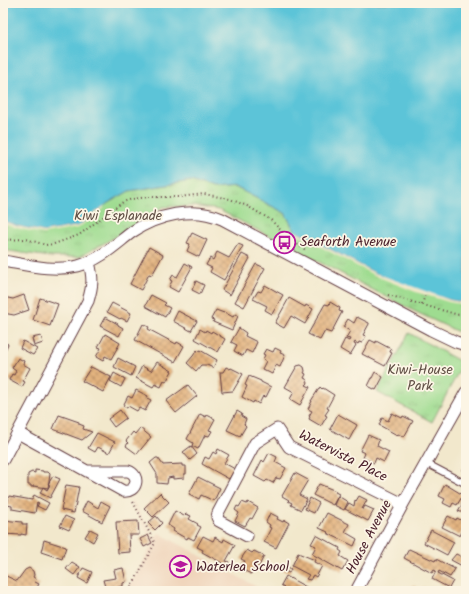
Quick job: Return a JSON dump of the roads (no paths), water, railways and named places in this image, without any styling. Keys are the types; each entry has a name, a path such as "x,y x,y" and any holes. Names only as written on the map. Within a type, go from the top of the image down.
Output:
{"street":[{"path":"3,260 57,268 78,266 107,253 133,232 157,220 183,213 194,212 213,215 431,330 456,342 466,344"},
{"path":"3,460 88,301 93,278 89,262"},
{"name":"House Avenue","path":"356,591 466,392"},
{"name":"Watervista Place","path":"247,536 219,521 217,518 218,513 255,442 277,429 289,447 403,504"},
{"path":"18,433 123,492 133,490 135,486 135,476 132,472 88,472"}],"lane":[{"path":"426,463 466,484"}],"water":[{"path":"3,3 466,3 466,303 450,300 417,290 375,273 295,231 285,213 235,187 213,189 191,181 129,191 108,203 78,226 44,232 17,226 3,221"}],"place":[{"name":"Seaforth Avenue","path":"284,242"},
{"name":"Waterlea School","path":"181,567"}],"park label":[{"name":"Kiwi Esplanade","path":"118,216"},
{"name":"Kiwi-House Park","path":"420,378"}]}
